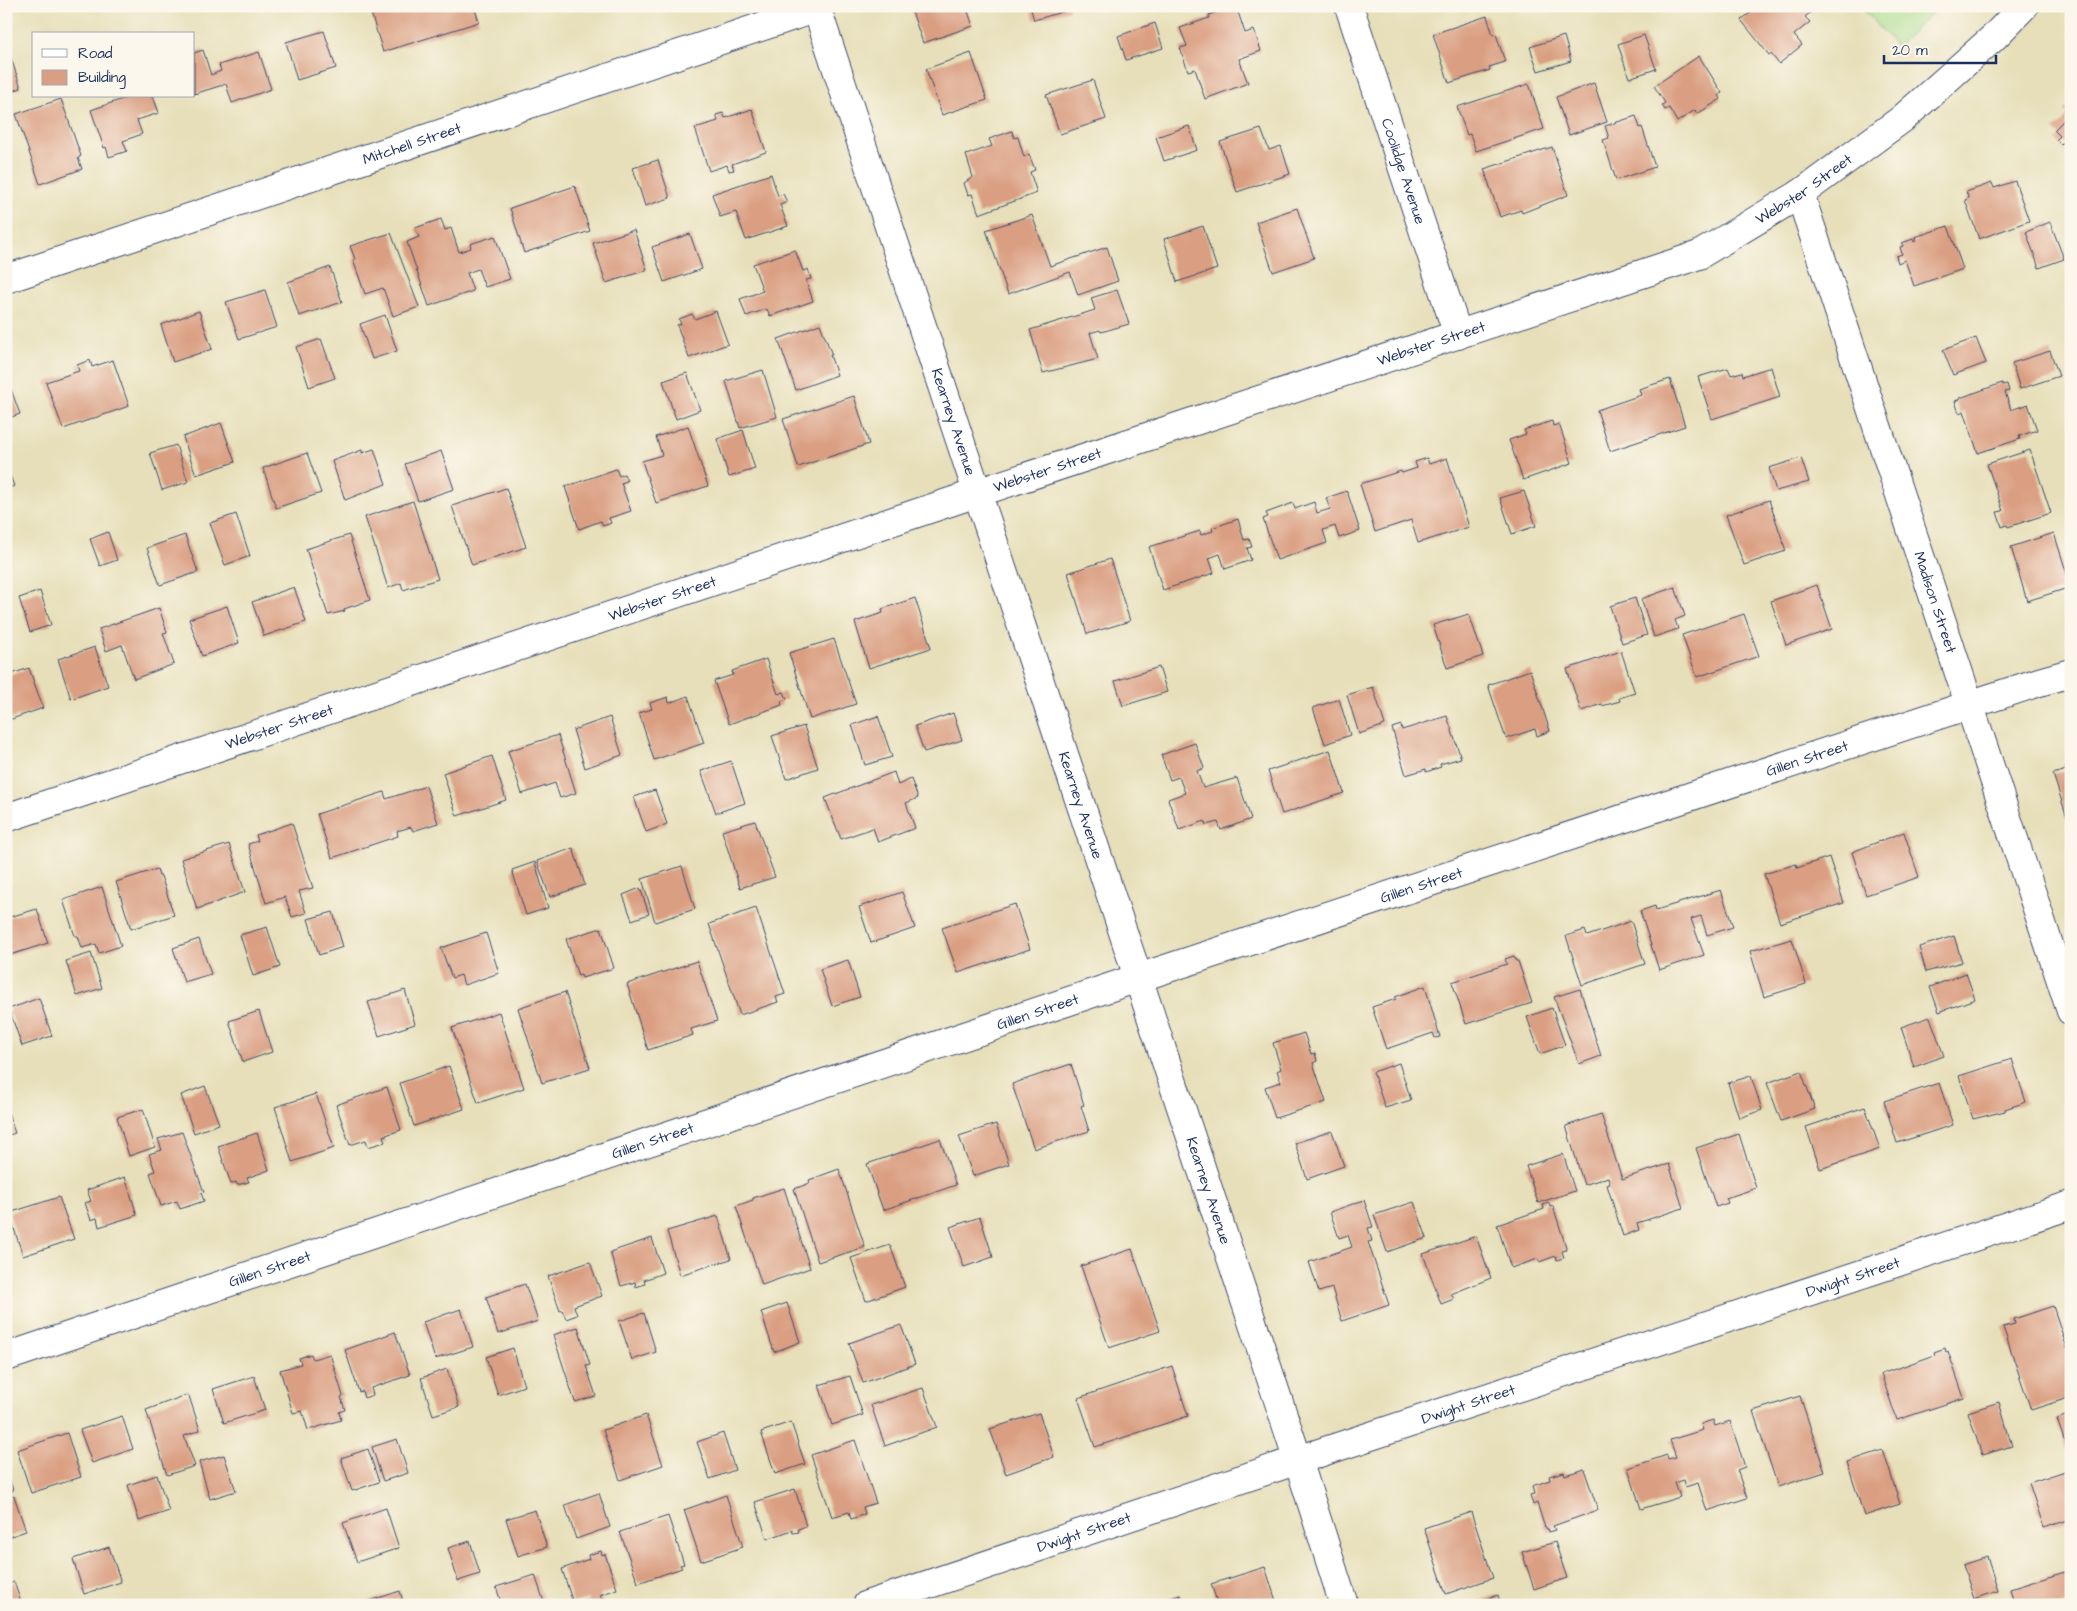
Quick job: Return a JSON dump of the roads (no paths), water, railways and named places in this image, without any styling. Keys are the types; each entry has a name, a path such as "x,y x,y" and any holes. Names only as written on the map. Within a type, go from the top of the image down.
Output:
{"street":[{"name":"Coolidge Avenue","path":"1349,6 1458,335"},
{"name":"Webster Street","path":"6,818 977,493 1699,255 1800,194 1902,119 1993,38 2024,6"},
{"name":"Mitchell Street","path":"6,279 817,7"},
{"name":"Kearney Avenue","path":"817,7 1298,1460 1344,1605"},
{"name":"Madison Street","path":"1800,194 2071,1011"},
{"name":"Gillen Street","path":"6,1357 1138,978 2038,682 2071,673"},
{"name":"Dwight Street","path":"867,1605 1298,1460 2071,1205"}]}
